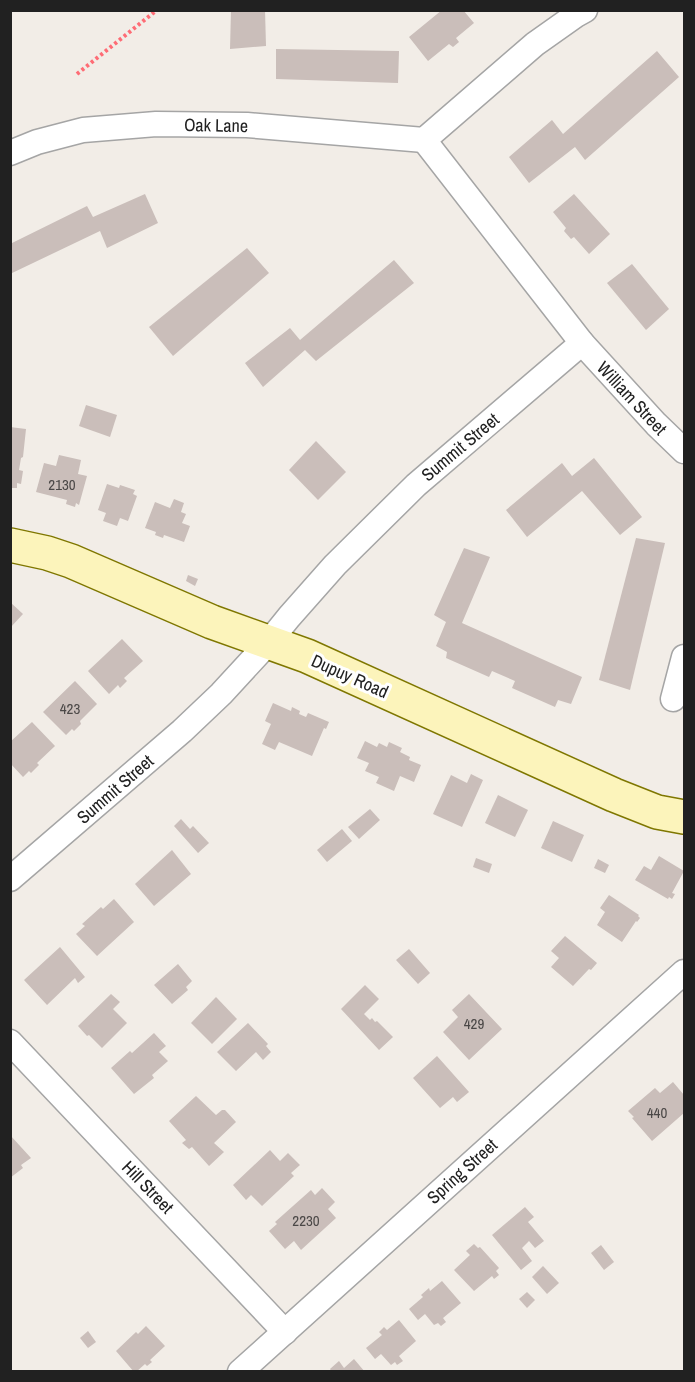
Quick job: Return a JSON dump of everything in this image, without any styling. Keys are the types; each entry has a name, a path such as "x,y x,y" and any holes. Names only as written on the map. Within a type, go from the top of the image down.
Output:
{"street":[{"path":"582,343 424,140 535,44 585,10"},
{"name":"Oak Lane","path":"10,153 37,142 83,130 156,124 248,125 424,140"},
{"name":"William Street","path":"582,343 656,424 684,451"},
{"name":"Summit Street","path":"10,879 182,731 221,694 335,565 416,485 582,343"},
{"name":"Dupuy Road","path":"10,545 71,561 212,622 307,656 614,795 657,812 684,817"},
{"path":"673,699 684,657"},
{"name":"Spring Street","path":"240,1371 684,972"},
{"name":"Hill Street","path":"10,1042 285,1332"}],"path":[{"path":"77,75 158,10"}],"building":[{"path":"231,10 265,10 266,46 230,49"},
{"path":"442,10 463,10 474,23 456,38 459,42 453,47 449,44 428,61 409,37"},
{"path":"276,49 399,51 398,83 276,79"},
{"path":"657,51 679,77 585,160 575,147 529,183 509,157 552,120 563,134"},
{"path":"145,194 158,223 107,248 100,231 10,274 10,244 87,206 93,217"},
{"path":"574,194 610,234 589,254 574,237 571,239 564,231 566,228 553,212"},
{"path":"247,248 269,273 173,356 149,327"},
{"path":"394,260 414,283 316,361 305,350 263,387 245,363 290,328 300,340"},
{"path":"632,264 669,309 646,330 607,283"},
{"path":"86,405 117,415 110,437 79,426"},
{"path":"10,427 26,429 19,470 23,471 21,484 17,483 17,488 10,488"},
{"path":"316,441 346,472 318,500 289,470"},
{"path":"59,455 81,460 78,474 87,476 79,505 76,503 75,507 66,504 67,500 36,492 44,463 56,466"},
{"path":"594,458 642,517 620,535 582,491 527,537 506,510 562,463 572,476"},
{"path":"107,484 135,490 133,494 137,496 128,521 120,518 117,526 103,521 106,513 98,510"},
{"path":"174,499 184,503 181,512 186,514 182,523 190,526 184,542 164,535 163,538 155,535 156,532 145,528 155,502 170,508"},
{"path":"636,538 665,543 630,690 599,680"},
{"path":"464,548 490,557 462,623 582,677 571,704 558,700 555,707 512,688 515,681 492,671 489,677 446,658 447,652 436,646 446,622 434,615"},
{"path":"188,575 198,579 195,586 186,581"},
{"path":"10,602 23,614 10,628"},
{"path":"122,639 143,661 124,678 127,681 120,688 118,685 109,694 88,671"},
{"path":"75,681 97,704 80,721 81,724 74,731 72,729 66,735 43,712"},
{"path":"273,703 291,711 292,707 306,717 308,713 329,722 312,756 279,742 275,750 262,744 271,724 265,721"},
{"path":"32,722 55,746 37,763 39,765 31,773 29,771 23,777 10,763 10,742"},
{"path":"365,741 377,747 379,743 387,747 389,742 402,748 400,752 410,757 409,760 421,765 414,782 400,776 394,791 376,783 379,777 365,771 369,763 357,758"},
{"path":"471,774 483,780 462,827 433,814 451,775 467,783"},
{"path":"498,795 528,810 515,837 485,823"},
{"path":"370,809 380,820 359,839 348,827"},
{"path":"181,819 190,829 193,826 209,843 198,853 174,826"},
{"path":"553,821 584,835 572,862 541,848"},
{"path":"342,829 352,841 327,862 317,850"},
{"path":"172,850 191,874 154,906 135,884"},
{"path":"659,856 684,871 672,893 675,894 672,899 669,897 668,899 635,880 644,866 651,870"},
{"path":"476,858 492,864 489,873 473,867"},
{"path":"598,859 609,865 605,873 594,868"},
{"path":"609,895 639,915 640,918 622,942 597,925 605,912 600,908"},
{"path":"114,899 134,922 97,956 76,934 85,926 82,924"},
{"path":"565,936 597,963 573,986 551,967 559,958 551,951"},
{"path":"60,947 85,977 78,983 75,978 47,1005 24,980"},
{"path":"409,949 430,973 418,984 396,960"},
{"path":"178,964 192,981 186,987 188,990 172,1004 154,985"},
{"path":"365,985 379,999 364,1014 370,1020 372,1018 375,1022 377,1021 393,1037 379,1050 341,1009"},
{"path":"111,994 120,1002 113,1009 127,1023 102,1048 78,1026"},
{"path":"469,994 502,1029 469,1060 443,1032 458,1017 452,1010"},
{"path":"216,997 237,1019 212,1044 191,1023"},
{"path":"248,1023 268,1044 266,1046 271,1052 263,1060 256,1052 236,1071 217,1052"},
{"path":"154,1033 166,1046 159,1052 168,1061 152,1075 154,1078 134,1094 111,1068"},
{"path":"437,1056 469,1092 457,1102 453,1097 440,1108 413,1078"},
{"path":"673,1082 684,1095 684,1113 652,1141 628,1111 655,1088 660,1093"},
{"path":"196,1096 216,1115 225,1110 236,1122 214,1143 224,1152 209,1166 192,1147 189,1149 182,1143 186,1140 169,1121"},
{"path":"10,1135 31,1158 21,1165 23,1168 10,1178"},
{"path":"270,1150 280,1161 288,1153 300,1165 291,1173 294,1176 262,1206 251,1195 246,1200 233,1185"},
{"path":"322,1188 335,1202 328,1209 336,1218 301,1250 294,1241 285,1249 269,1231 277,1224 275,1222 311,1190 315,1195"},
{"path":"525,1207 534,1217 528,1222 544,1241 535,1248 529,1241 522,1248 532,1261 521,1270 492,1235"},
{"path":"474,1244 480,1247 499,1268 496,1271 499,1275 494,1279 492,1276 474,1291 454,1270 470,1255 466,1251"},
{"path":"601,1245 614,1262 604,1270 591,1253"},
{"path":"543,1266 559,1283 547,1294 532,1277"},
{"path":"442,1281 461,1303 443,1318 446,1322 441,1326 438,1323 434,1325 425,1314 418,1320 409,1309 423,1297 421,1295 429,1288 430,1291"},
{"path":"527,1292 535,1300 527,1308 519,1299"},
{"path":"399,1320 416,1341 399,1356 403,1361 397,1365 395,1362 391,1365 381,1354 375,1359 366,1348 382,1335 379,1332 384,1327 387,1330"},
{"path":"146,1326 165,1346 150,1360 152,1362 134,1372 116,1351"},
{"path":"88,1331 96,1342 88,1348 80,1338"},
{"path":"354,1359 365,1372 332,1372 330,1369 339,1361 344,1368"}]}
